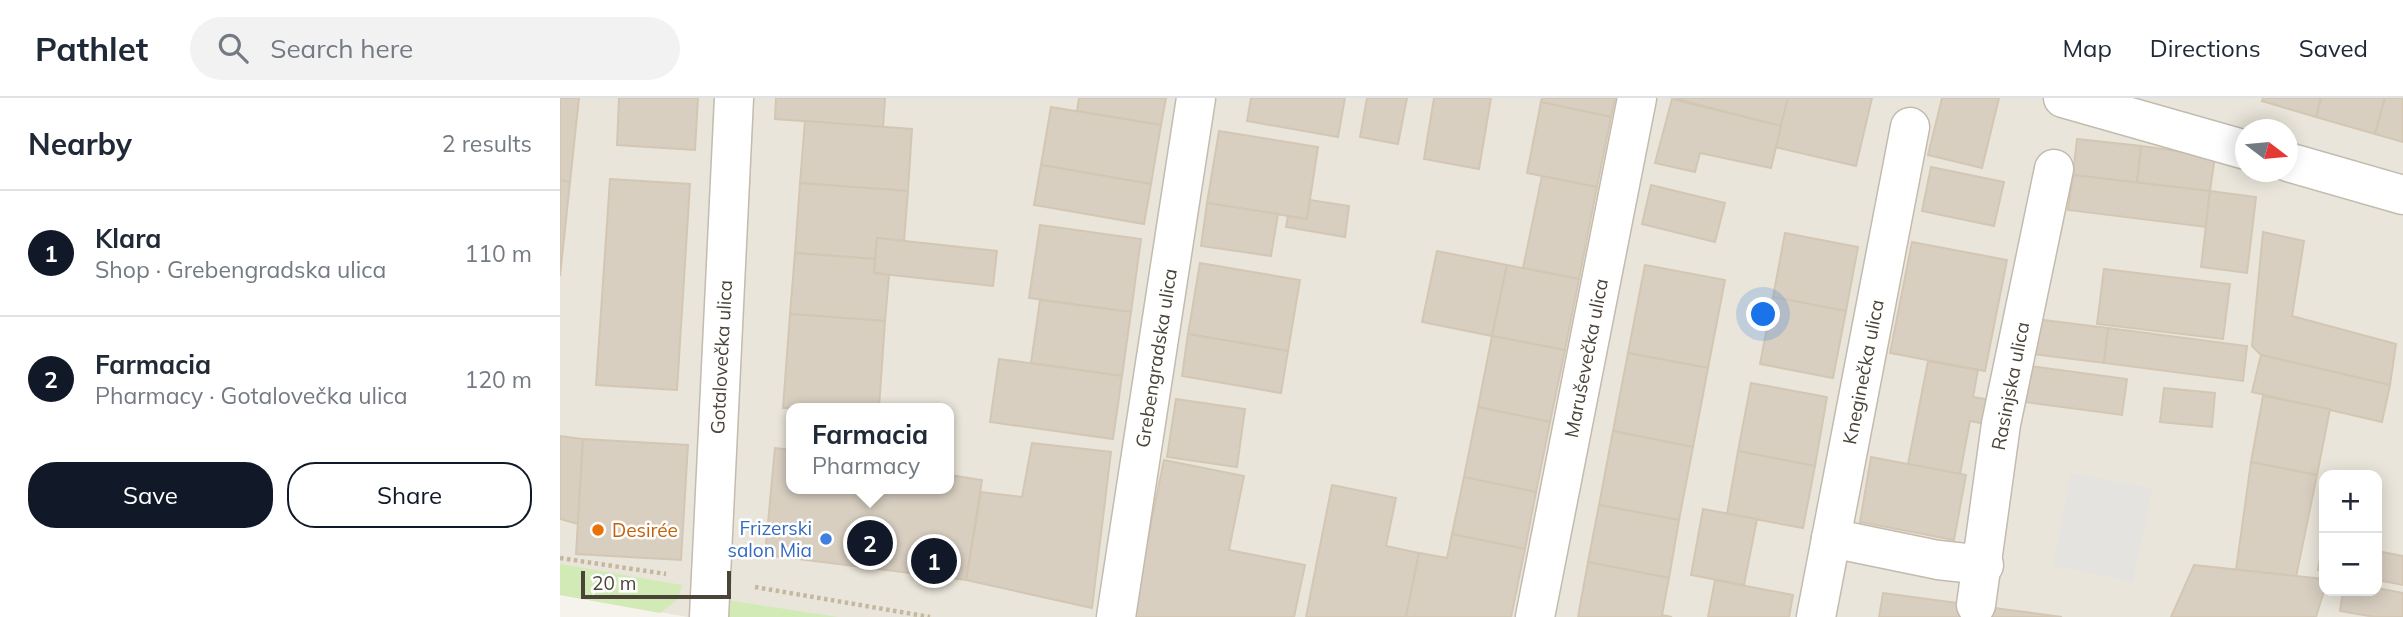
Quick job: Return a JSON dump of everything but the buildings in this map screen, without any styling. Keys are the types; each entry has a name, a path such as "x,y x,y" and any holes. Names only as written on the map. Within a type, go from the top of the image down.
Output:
{"street":[{"name":"Gotalovečka ulica","path":"709,617 734,98"},
{"name":"Grebengradska ulica","path":"1116,617 1196,98"},
{"name":"Maruševečka ulica","path":"1535,617 1637,98"},
{"path":"2063,98 2235,147"},
{"name":"Kneginečka ulica","path":"1816,617 1910,127"},
{"path":"2298,165 2403,195"},
{"name":"Rasinjska ulica","path":"1976,606 2001,424 2054,169"},
{"path":"1831,538 1938,560 1983,565"}],"path":[{"path":"560,558 675,576"},
{"path":"742,584 930,617"}],"shaded area":[{"path":"560,98 2403,98 2403,617 688,617 560,595"},
{"path":"2071,473 2152,488 2133,582 2053,566"}],"green space":[{"path":"560,564 682,585 678,599 660,613 560,595"},
{"path":"726,600 838,617 726,617"}],"place":[{"name":"Desirée","path":"598,530"},
{"name":"Frizerski salon Mia","path":"826,539"},
{"name":"Farmacia","path":"870,543"},
{"name":"Klara","path":"934,561"}]}
